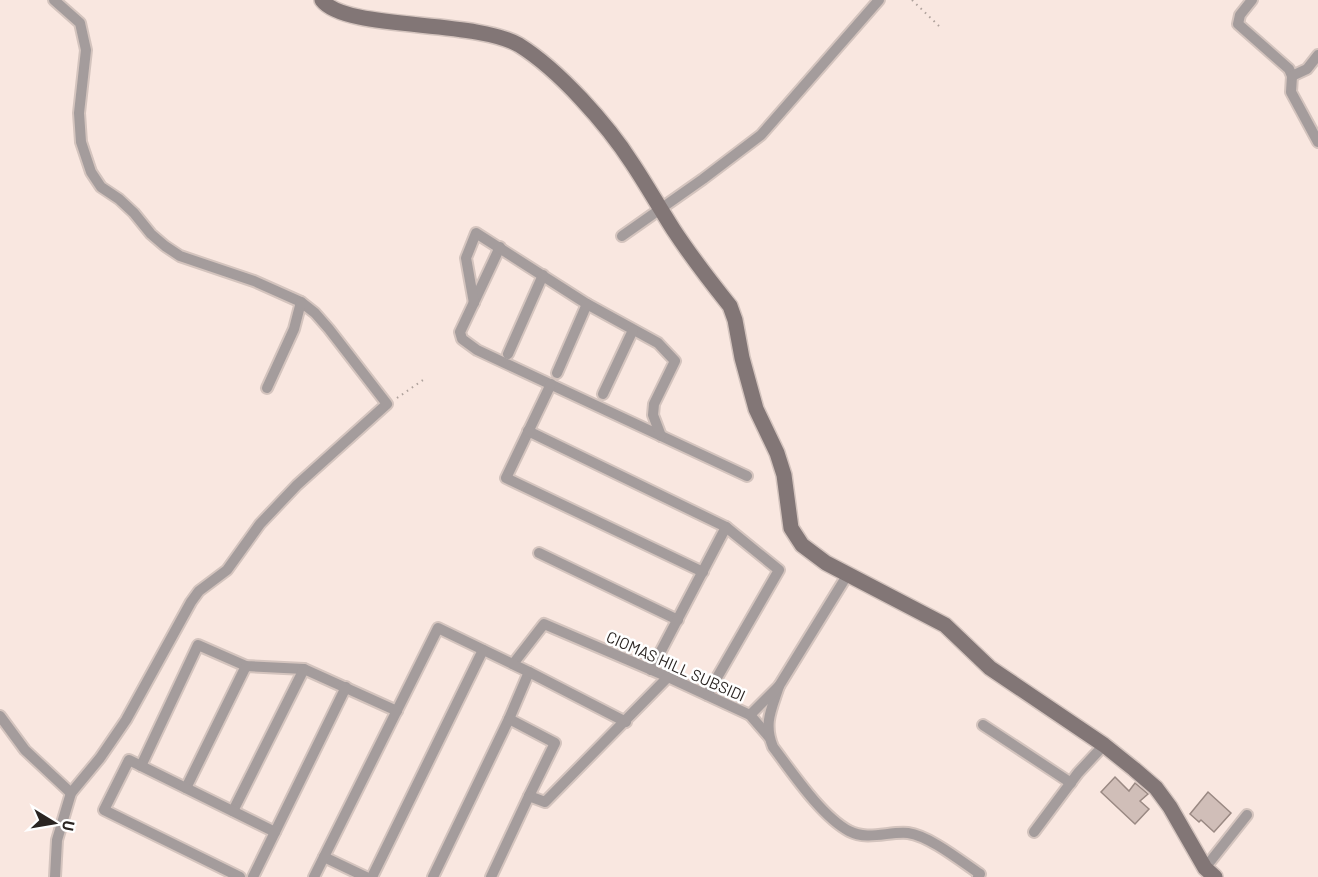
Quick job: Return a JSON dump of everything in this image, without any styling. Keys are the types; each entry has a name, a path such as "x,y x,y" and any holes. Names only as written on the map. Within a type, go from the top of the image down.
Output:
{"street":[{"path":"54,0 80,23 86,50 79,113 81,142 84,158 101,187 134,213 151,234 180,256 254,281 301,302 329,329 387,405 297,485 260,524 226,570 199,591 122,727 71,793 57,840 55,877"},
{"path":"322,0 339,13 358,18 473,31 517,44 556,75 611,134 632,162 660,208 730,306 756,409 781,466 791,528 802,545 809,552 848,574 945,625 990,668 1104,745 1134,769 1162,795 1210,873 1247,815"},
{"path":"622,236 761,135 879,0"},
{"path":"1252,0 1240,15 1238,24 1289,69 1292,76 1291,92 1318,142"},
{"path":"1292,76 1307,69 1318,55"},
{"path":"474,303 466,258 476,233 587,304 658,343 675,361 654,404 653,415 662,436"},
{"path":"500,247 460,332 462,339 477,350 747,476"},
{"path":"508,354 543,275"},
{"path":"267,388 294,329 301,302"},
{"path":"557,373 587,304"},
{"path":"603,394 633,330"},
{"path":"551,384 506,478 703,572"},
{"path":"528,431 726,527 779,570 707,695"},
{"path":"651,670 726,527"},
{"path":"539,553 678,620"},
{"name":"CIOMAS HILL SUBSIDI","path":"513,664 544,624 750,715 779,686 848,574"},
{"path":"314,877 438,628 626,722"},
{"path":"141,766 198,645 246,666 304,669 397,711"},
{"path":"372,877 483,650"},
{"path":"186,788 246,666"},
{"path":"233,811 304,669"},
{"path":"433,877 529,672"},
{"path":"529,796 545,802 668,677"},
{"path":"769,738 767,724 779,686"},
{"path":"253,877 346,687"},
{"path":"750,715 814,801 849,831 867,836 907,833 915,835 932,843 980,874 978,877"},
{"path":"0,716 25,750 71,793"},
{"path":"495,875 555,743 508,719"},
{"path":"983,725 1071,783"},
{"path":"1034,832 1071,783 1104,745"},
{"path":"240,877 104,810 129,760 275,831"},
{"path":"324,857 366,877"}],"path":[{"path":"912,0 939,26"},
{"path":"387,405 423,380"}],"building":[{"path":"1115,777 1129,791 1135,783 1148,794 1140,801 1149,809 1135,824 1101,792"},
{"path":"1208,792 1231,813 1214,832 1190,814"}]}
